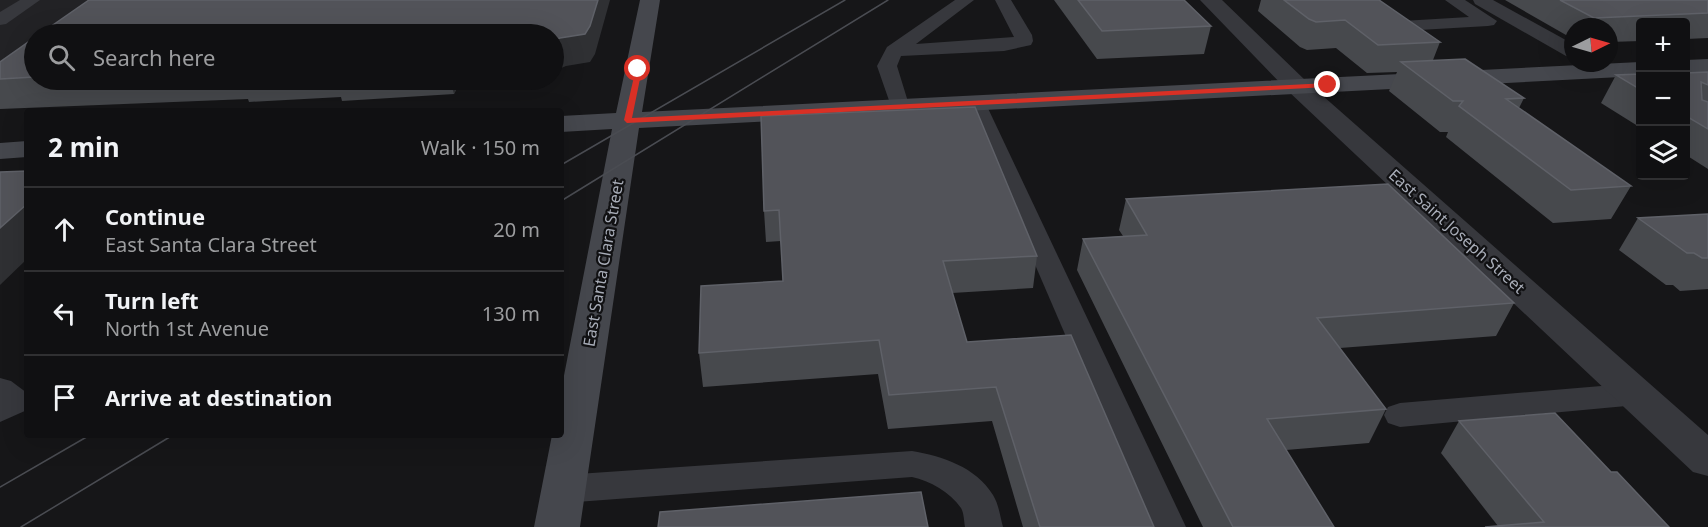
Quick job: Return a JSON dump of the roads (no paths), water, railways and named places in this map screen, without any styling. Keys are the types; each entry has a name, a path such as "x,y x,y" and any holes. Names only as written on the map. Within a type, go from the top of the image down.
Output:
{"street":[{"name":"East Santa Clara Street","path":"560,508 650,0"},
{"name":"East Saint Joseph Street","path":"1210,0 1297,86 1708,460"},
{"path":"1690,67 1708,66"},
{"path":"1618,68 1636,69"},
{"path":"564,124 1297,86 1564,69"},
{"path":"0,151 24,149"}],"lane":[{"path":"0,20 32,0"},
{"path":"898,105 887,66 894,51 966,0"},
{"path":"894,51 1004,45 1024,40 1003,0"},
{"path":"1402,26 1488,21 1453,0"},
{"path":"1481,0 1564,47"},
{"path":"1609,72 1636,88"},
{"path":"975,102 1167,527"},
{"path":"0,389 15,402 0,410"},
{"path":"1400,416 1637,394"},
{"path":"560,508 912,464 937,469 959,484 978,503 984,527"}],"tram line":[{"path":"564,163 845,0"},
{"path":"564,199 888,0"},
{"path":"0,487 85,438"},
{"path":"21,527 168,438"}]}
